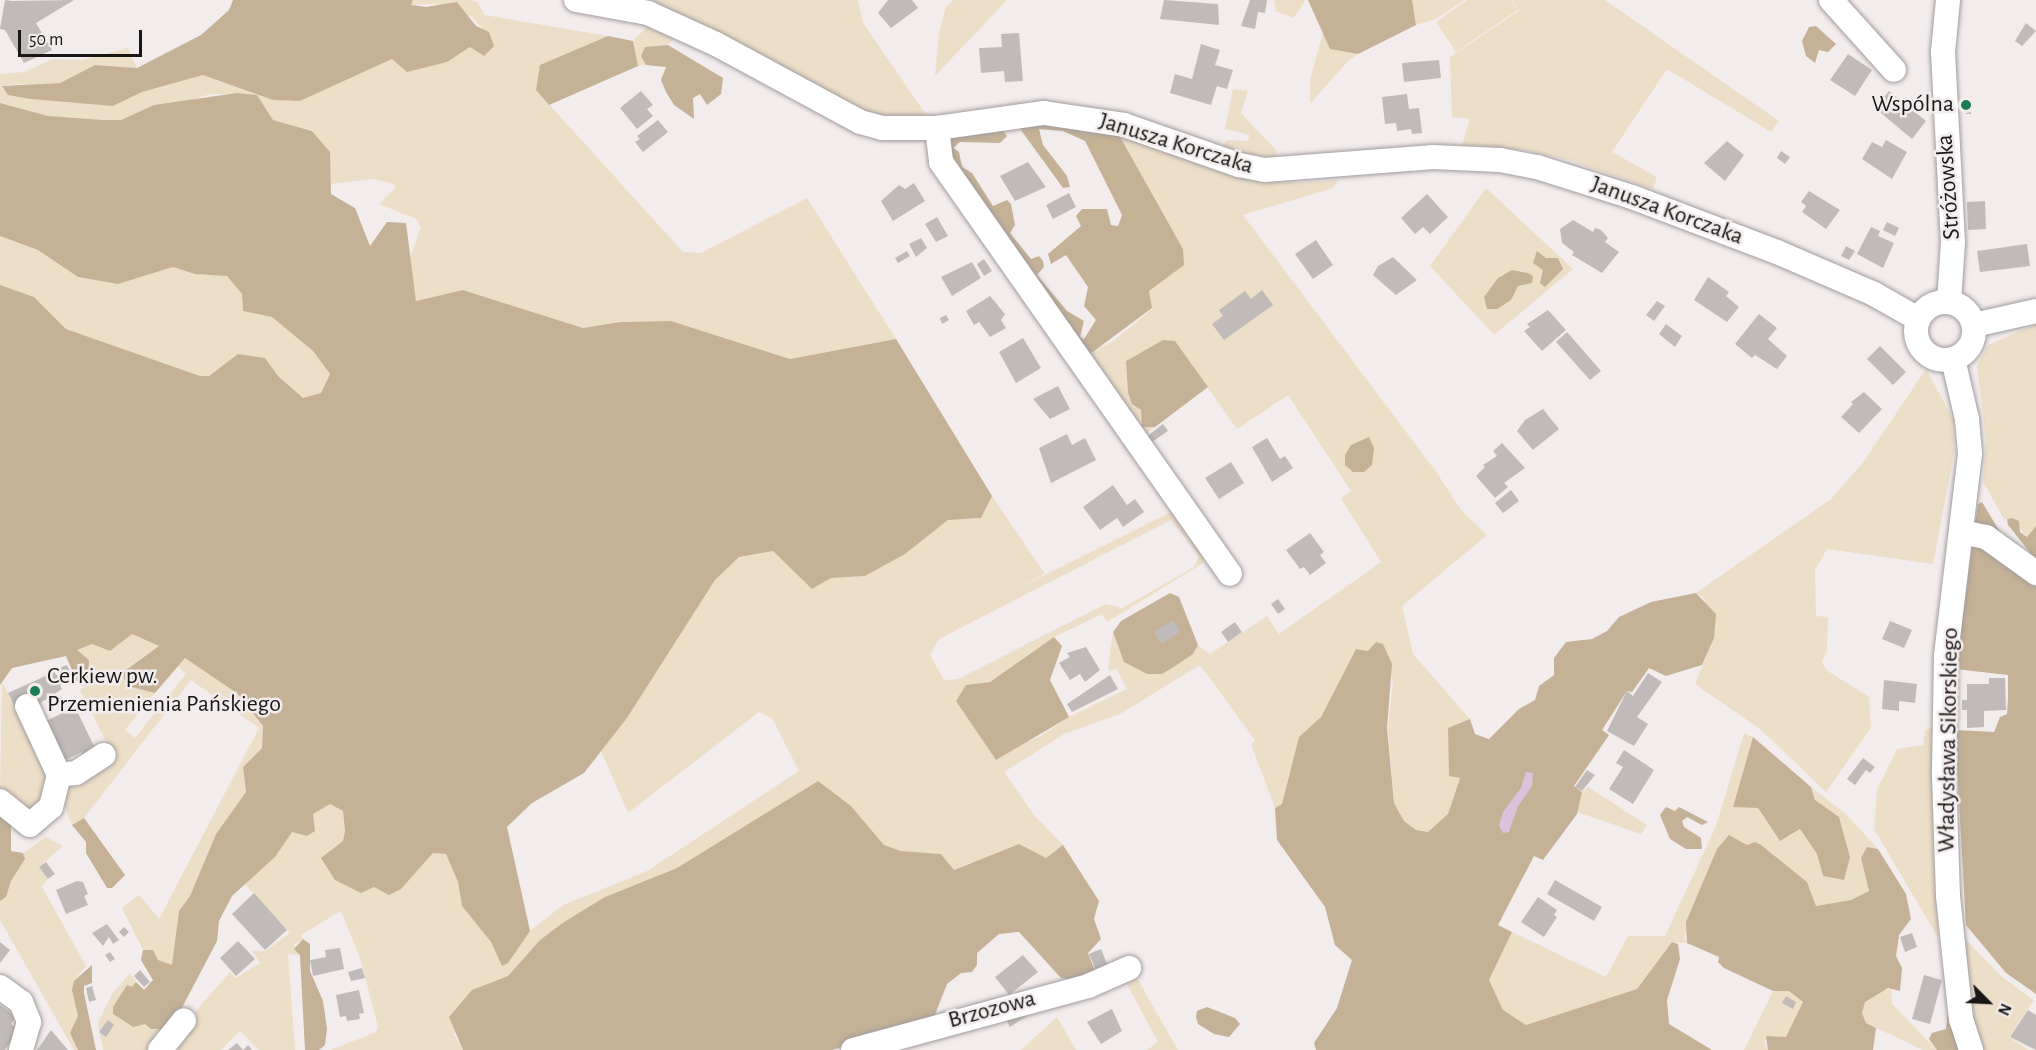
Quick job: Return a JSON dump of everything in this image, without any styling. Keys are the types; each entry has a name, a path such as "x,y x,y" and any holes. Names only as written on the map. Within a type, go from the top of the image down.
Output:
{"street":[{"name":"Janusza Korczaka","path":"576,0 612,5 664,20 860,122 882,128 937,128 1044,113 1080,116 1124,125 1239,165 1265,170 1433,157 1500,160 1565,174 1858,277 1918,319"},
{"path":"1831,0 1894,70"},
{"name":"Stróżowska","path":"1948,0 1943,51 1953,242 1949,302"},
{"path":"937,128 941,162 1230,574"},
{"path":"1949,302 1965,310 1974,326 1973,340 1965,352 1953,359 1940,360 1918,345 1918,319 1931,305 1949,302"},
{"path":"1974,326 2036,310"},
{"name":"Władysława Sikorskiego","path":"1953,359 1967,419 1970,454 1946,656 1944,775 1949,905 1961,1019 1971,1050"},
{"path":"1962,532 1986,537 2036,573"},
{"path":"0,801 30,825 51,807 59,775 27,706"},
{"path":"59,775 76,773 104,755"},
{"name":"Brzozowa","path":"853,1050 1088,986 1129,968"},
{"path":"0,987 21,1002 29,1022 21,1050"},
{"path":"160,1050 184,1020"}],"shaded area":[{"path":"233,0 413,0 411,5 426,7 457,2 476,26 489,32 494,46 484,56 470,47 447,62 407,72 392,59 300,101 273,100 203,75 142,92 113,106 30,99 8,95 2,86 60,83 95,65 137,68 201,35 229,10"},
{"path":"413,0 469,0 477,2 485,15 608,36 541,65 536,90 683,252 701,253 807,198 896,339 790,359 671,321 620,322 583,328 464,290 416,301 410,258 421,227 416,219 379,204 396,188 394,184 373,179 330,184 331,173 313,131 273,120 257,95 211,94 177,104 154,105 121,120 48,116 0,103 0,74 24,72 53,59 83,60 128,48 137,68 95,65 60,83 3,85 30,99 113,106 142,92 203,75 273,100 300,101 392,59 447,62 470,47 482,28 472,17 435,4 411,5"},
{"path":"642,0 858,0 863,23 925,113 924,122 889,119 812,90 765,57 701,23"},
{"path":"954,0 1007,0 935,76 939,33 946,6"},
{"path":"1274,0 1305,0 1294,18 1276,11"},
{"path":"1308,0 1412,0 1416,25 1358,54 1330,49"},
{"path":"1412,0 1464,0 1436,19 1416,25"},
{"path":"1467,0 1511,0 1518,10 1456,52 1436,22"},
{"path":"1512,0 1605,0 1779,121 1771,132 1667,69 1612,152 1657,177 1653,189 1569,160 1525,150 1462,145 1470,119 1452,117 1450,57 1519,11"},
{"path":"1816,26 1836,44 1828,52 1819,50 1815,63 1806,56 1802,41 1809,27"},
{"path":"646,27 675,37 668,45 645,47 641,56 646,65 638,66 633,41"},
{"path":"1323,32 1330,49 1358,54 1348,61 1310,104 1310,80"},
{"path":"608,36 633,41 638,66 549,105 536,90 540,65"},
{"path":"668,45 723,78 721,94 707,105 700,94 693,98 694,119 674,105 666,92 661,80 666,67 646,65 641,56 645,47"},
{"path":"1233,89 1248,91 1241,113 1277,151 1275,158 1228,151 1224,146 1226,140 1247,141 1250,135 1225,129"},
{"path":"237,93 257,95 273,120 312,131 330,152 331,194 355,208 370,246 387,222 406,223 416,301 463,290 583,328 620,322 671,321 790,359 896,339 992,496 981,518 948,520 905,554 865,576 831,578 812,589 773,551 739,557 715,580 627,718 584,773 532,803 507,827 530,931 508,963 502,966 491,942 462,906 458,882 446,854 433,853 401,889 389,895 374,887 361,893 335,880 321,858 343,841 345,831 343,811 330,804 313,814 315,831 307,836 292,832 275,857 232,896 219,921 217,941 176,1019 165,1029 151,1029 145,1024 133,1027 113,1014 113,1007 127,985 132,987 136,982 144,990 153,980 141,960 143,950 153,950 158,960 172,965 179,911 190,896 216,834 246,792 243,767 262,748 263,726 238,694 185,658 155,693 132,687 125,681 123,672 159,646 132,634 110,651 92,644 77,650 89,660 88,685 82,686 76,680 66,656 12,668 0,685 0,285 34,297 66,329 200,376 209,376 238,354 265,358 278,376 303,398 321,393 330,374 313,351 272,317 243,311 242,294 227,276 195,274 173,267 118,284 78,277 38,250 0,236 0,103 48,116 121,120 154,105"},
{"path":"1060,122 1119,135 1183,249 1184,265 1149,291 1152,308 1086,357 954,173 945,138 1002,129 1007,136 1000,143 960,142 953,148 959,152 962,167 972,173 993,206 1007,200 1011,204 1015,225 1010,233 1031,259 1039,256 1043,261 1044,267 1037,275 1067,311 1084,321 1080,337 1084,339 1096,320 1084,306 1088,287 1066,255 1051,264 1048,254 1081,226 1076,216 1082,209 1107,209 1111,225 1118,226 1122,215 1085,141 1063,131 1039,129 1043,145 1067,176 1070,187 1063,188 1018,126"},
{"path":"1119,135 1231,176 1298,183 1338,180 1333,188 1243,215 1437,473 1461,510 1487,535 1402,606 1413,654 1470,719 1448,728 1460,777 1448,814 1437,827 1428,832 1416,830 1404,821 1394,803 1388,727 1393,683 1383,644 1368,651 1356,649 1321,717 1299,737 1282,804 1275,808 1251,744 1255,740 1200,665 1120,714 1064,734 1004,772 1034,815 1063,845 1046,858 969,863 954,870 941,854 901,851 884,845 851,806 818,781 677,868 605,897 540,940 508,976 472,990 454,1034 463,1050 331,1050 376,1032 378,1027 361,961 341,911 301,935 303,939 294,945 300,955 288,954 295,1050 259,1050 240,1031 221,1050 162,1050 230,972 236,978 260,963 252,951 265,951 290,933 244,883 275,857 292,831 307,836 313,814 330,804 343,811 345,831 343,841 329,851 374,887 401,889 433,853 446,854 458,882 462,906 491,942 502,966 530,931 563,905 647,871 799,771 772,718 759,712 628,813 601,751 627,718 715,580 739,557 773,551 812,589 831,578 865,576 905,554 948,520 981,518 992,496 1045,574 1001,597 1169,513 1169,502 1206,557 1203,563 1107,622 1102,614 1054,637 990,682 966,685 961,695 996,760 1014,746 1039,737 1069,717 1127,689 1116,668 1110,672 1108,667 1113,632 1124,662 1134,667 1193,654 1198,645 1210,654 1267,616 1279,634 1381,562 1341,498 1351,491 1288,395 1237,429 1175,341 1163,340 1126,361 1128,393 1141,410 1142,427 1155,427 1138,439 1079,356 1111,343 1152,309 1149,291 1183,249","holes":["1171,520 1199,556 1194,567 1122,608 1106,604 958,679 944,680 930,655 939,639"]},
{"path":"1486,188 1573,269 1494,335 1430,266"},
{"path":"0,236 38,250 78,277 118,284 173,267 195,274 227,276 242,294 243,311 272,316 313,351 330,374 321,393 303,398 278,376 265,358 238,354 209,376 200,376 66,329 34,297 0,285"},
{"path":"1537,251 1546,258 1558,258 1563,269 1545,287 1540,283 1543,270 1533,263"},
{"path":"1512,270 1533,276 1532,283 1518,286 1511,300 1497,309 1487,309 1484,297 1498,278"},
{"path":"2036,324 2036,526 2027,537 2012,518 2004,519 1983,482 1986,440 1977,366 1988,345"},
{"path":"1163,340 1175,341 1208,387 1155,427 1142,427 1141,410 1132,404 1128,393 1126,361"},
{"path":"1926,369 1953,419 1954,453 1933,564 1827,549 1815,570 1816,616 1828,617 1827,650 1822,661 1826,670 1869,697 1871,728 1826,792 1760,729 1695,684 1714,638 1704,598 1696,593 1831,499 1862,464"},
{"path":"1369,437 1374,448 1372,465 1364,472 1353,472 1345,465 1345,455 1351,445"},
{"path":"1982,502 2006,542 2036,572 2036,994 2006,973 1966,925 1955,730 1994,732 2000,717 2007,714 2008,699 2008,675 1955,669 1978,504"},
{"path":"2012,518 2019,521 2020,532 2027,537 2036,526 2036,560 2008,525 2007,519"},
{"path":"1170,593 1179,597 1198,645 1193,654 1162,674 1147,674 1124,662 1113,632 1121,621"},
{"path":"1696,593 1716,614 1714,638 1702,665 1666,676 1649,668 1632,692 1627,691 1602,730 1609,735 1574,786 1582,792 1577,814 1543,860 1534,856 1498,925 1512,932 1489,980 1503,1010 1526,1025 1637,989 1672,942 1678,944 1680,959 1667,1000 1669,1024 1712,1050 1316,1050 1314,1043 1337,1008 1352,960 1335,945 1325,907 1277,840 1275,808 1282,804 1299,737 1321,717 1356,649 1368,651 1376,642 1383,644 1392,664 1387,728 1394,803 1404,821 1416,830 1428,832 1448,814 1460,778 1449,776 1448,728 1470,719 1475,734 1489,739 1519,709 1535,700 1539,686 1554,675 1554,658 1566,642 1592,639 1607,631 1619,617 1651,602"},
{"path":"132,634 159,646 127,668 139,687 155,693 125,730 135,738 186,674 177,665 185,658 238,694 263,726 262,748 243,767 246,792 216,834 190,896 179,911 172,966 158,960 153,950 143,950 122,908 139,895 159,919 259,728 191,680 84,818 72,825 64,804 64,789 69,784 78,788 113,755 80,690 88,685 83,657 77,650 92,644 110,651"},
{"path":"1054,637 1062,646 1050,680 1069,717 996,760 956,701 966,685 990,682"},
{"path":"2,682 45,767 44,797 27,813 0,792"},
{"path":"1935,726 1937,936 1874,829 1877,790 1897,749 1923,745 1925,730"},
{"path":"1744,733 1753,737 1733,807 1758,808 1775,834 1790,836 1800,829 1817,854 1823,876 1844,879 1811,787 1845,813 1878,849 1867,847 1861,858 1869,891 1851,900 1816,906 1807,882 1755,842 1747,845 1733,837 1717,849 1684,937 1687,943 1672,942 1637,989 1526,1025 1503,1010 1489,980 1512,932 1606,977 1628,936 1665,936 1716,826"},
{"path":"1753,737 1811,787 1815,800 1839,817 1850,857 1844,880 1823,876 1817,854 1800,829 1780,841 1758,808 1733,807"},
{"path":"1526,772 1533,773 1532,786 1518,806 1509,832 1503,833 1499,826 1503,812 1521,788"},
{"path":"818,781 851,806 884,845 901,851 941,854 954,870 1019,844 1046,858 1063,845 1099,901 1094,919 1101,939 1088,953 1095,971 1074,980 1061,978 1019,932 999,934 977,953 977,965 972,972 961,973 947,984 933,1020 832,1050 463,1050 449,1017 472,990 508,976 540,940 605,897 677,868"},
{"path":"1588,787 1647,825 1641,834 1577,812 1582,792"},
{"path":"0,807 11,816 11,851 23,853 25,859 11,881 6,897 0,901"},
{"path":"1666,807 1675,811 1679,807 1708,822 1702,825 1687,817 1682,821 1684,827 1701,838 1702,849 1686,849 1670,839 1660,815"},
{"path":"84,818 125,875 112,888 107,888 86,853 86,842 72,825"},
{"path":"1729,835 1747,845 1755,842 1761,845 1807,882 1816,906 1851,900 1869,891 1861,858 1867,847 1878,849 1906,894 1911,919 1899,935 1896,956 1902,968 1900,991 1888,988 1865,1002 1862,1013 1866,1023 1876,1028 1873,1050 1768,1050 1766,1036 1786,1037 1803,1002 1789,991 1773,991 1724,968 1718,962 1719,957 1687,943 1686,922 1717,849"},
{"path":"46,837 63,846 39,867 48,879 42,887 86,966 74,981 78,1016 73,1037 78,1050 74,1050 0,920 0,901 6,897 11,881 25,859 23,853"},
{"path":"303,939 310,944 310,971 323,1001 327,1029 325,1045 319,1050 305,1050 300,955 294,949"},
{"path":"1965,939 2002,977 2034,1000 2009,1037 2028,1050 1979,1050 1967,1003"},
{"path":"92,965 92,983 84,986 84,993 96,1050 78,1050 70,1033 78,1016 72,990 74,981"},
{"path":"130,973 136,982 132,988 127,985 113,1014 132,1027 145,1023 165,1029 153,1050 103,1050 98,1023 112,994"},
{"path":"1137,978 1178,1050 1147,1050 1158,1042 1127,984"},
{"path":"1891,989 1892,1004 1937,1050 1923,1050 1866,1023 1862,1013 1865,1002 1874,993"},
{"path":"1773,991 1789,991 1803,1002 1797,1017 1786,1038 1777,1036 1764,1041 1768,1050 1744,1050"},
{"path":"1949,1005 1960,1039 1958,1050 1937,1050 1929,1039 1932,1033 1946,1029"},
{"path":"1207,1007 1235,1018 1240,1024 1229,1037 1214,1034 1198,1024 1197,1011"},
{"path":"1057,1017 1076,1050 1021,1050"}],"building":[{"path":"5,0 74,0 36,23 52,50 24,63 5,30 0,29"},
{"path":"888,0 912,0 918,8 891,28 878,13"},
{"path":"1164,0 1218,4 1219,25 1160,19"},
{"path":"1250,0 1267,0 1265,13 1258,12 1255,29 1241,26"},
{"path":"2026,23 2036,31 2022,46 2015,41"},
{"path":"1019,33 1023,81 1005,82 1004,71 981,73 979,48 1002,47 1001,34"},
{"path":"1201,44 1220,50 1215,65 1233,70 1227,89 1217,86 1211,105 1170,93 1175,74 1192,79"},
{"path":"1848,54 1872,70 1855,96 1830,80"},
{"path":"1439,60 1441,78 1404,82 1402,63"},
{"path":"641,91 653,105 647,109 653,116 637,129 620,108"},
{"path":"1889,91 1926,121 1912,139 1875,108"},
{"path":"1407,94 1409,109 1419,108 1422,133 1412,134 1411,129 1397,131 1396,123 1385,124 1382,97"},
{"path":"1965,101 1969,101 1971,114 1966,114"},
{"path":"658,120 668,132 643,152 635,142 640,139 637,136"},
{"path":"1886,140 1907,152 1892,179 1862,159 1872,142 1882,147"},
{"path":"1727,141 1744,155 1725,181 1704,163"},
{"path":"1781,151 1790,157 1785,164 1777,158"},
{"path":"1028,162 1046,187 1015,201 1000,176"},
{"path":"914,183 925,201 893,221 881,201 899,185 905,189"},
{"path":"1809,191 1840,210 1826,229 1802,212 1806,206 1801,202"},
{"path":"1069,193 1076,207 1053,219 1046,205"},
{"path":"1427,194 1448,217 1430,234 1423,227 1415,234 1401,218"},
{"path":"1985,201 1986,229 1968,230 1967,202"},
{"path":"937,217 948,236 936,242 925,224"},
{"path":"1573,220 1593,232 1595,228 1601,230 1608,238 1605,242 1619,252 1602,273 1572,255 1574,252 1562,243 1560,229"},
{"path":"1887,222 1899,228 1895,236 1883,230"},
{"path":"1871,227 1880,231 1878,236 1894,243 1883,268 1857,254"},
{"path":"921,238 927,248 916,257 909,244"},
{"path":"1316,240 1333,265 1313,279 1295,254"},
{"path":"2027,244 2030,266 1980,272 1977,251"},
{"path":"1846,246 1855,251 1849,260 1841,256"},
{"path":"907,251 910,256 898,263 895,258"},
{"path":"1393,257 1417,280 1396,295 1373,275 1378,266"},
{"path":"984,259 992,271 984,276 977,264"},
{"path":"972,262 981,278 952,296 941,277"},
{"path":"1708,277 1729,292 1726,296 1739,307 1727,322 1694,300"},
{"path":"1262,290 1273,305 1224,340 1212,324 1223,316 1219,310 1245,291 1251,299"},
{"path":"990,296 1005,314 1001,320 1006,328 990,337 979,322 974,325 966,311"},
{"path":"1657,301 1665,306 1654,321 1646,315"},
{"path":"1548,310 1566,330 1542,351 1524,331 1530,327 1527,324"},
{"path":"1759,314 1777,328 1768,339 1787,356 1777,369 1755,355 1752,358 1735,344"},
{"path":"946,315 949,320 942,324 940,318"},
{"path":"1666,324 1682,336 1675,347 1659,334"},
{"path":"1567,332 1601,371 1590,380 1556,342"},
{"path":"1023,338 1041,368 1016,383 999,352"},
{"path":"1880,346 1906,372 1893,385 1867,359"},
{"path":"1058,386 1070,409 1050,419 1033,399"},
{"path":"1864,392 1882,409 1859,433 1841,417 1853,404 1851,402"},
{"path":"1543,409 1559,429 1533,450 1517,431 1525,420"},
{"path":"1163,424 1168,431 1149,444 1145,438"},
{"path":"1067,434 1072,445 1085,438 1096,460 1051,483 1039,448"},
{"path":"1267,438 1280,459 1285,456 1293,468 1272,482 1252,447"},
{"path":"1502,443 1525,468 1504,483 1508,487 1495,498 1476,476 1485,467 1483,465 1497,456 1493,451"},
{"path":"1231,462 1244,483 1219,499 1205,478"},
{"path":"1113,485 1127,505 1135,499 1144,512 1123,527 1117,518 1100,530 1083,507"},
{"path":"1511,490 1519,501 1503,513 1495,503"},
{"path":"1310,533 1324,552 1320,555 1326,563 1310,575 1304,567 1300,569 1286,550"},
{"path":"1278,599 1285,609 1278,614 1271,604"},
{"path":"1173,620 1181,631 1162,644 1154,632"},
{"path":"1890,621 1912,630 1904,648 1882,639"},
{"path":"1235,622 1242,632 1228,642 1221,632"},
{"path":"1086,647 1100,670 1085,682 1080,674 1070,680 1059,663 1070,657 1067,653"},
{"path":"67,665 73,679 66,682 59,668"},
{"name":"Cerkiew pw. Przemienienia Pańskiego","path":"54,672 64,683 60,685 62,689 37,705 17,711 8,693"},
{"path":"1648,673 1662,682 1637,717 1648,724 1634,746 1607,731 1627,691 1633,696"},
{"path":"1110,675 1118,689 1072,712 1067,704"},
{"path":"1989,678 2005,678 2006,710 1984,711 1984,727 1967,728 1967,710 1962,710 1962,700 1967,700 1967,684 1989,684"},
{"path":"1884,680 1917,684 1915,703 1899,701 1899,711 1882,709"},
{"path":"75,707 94,746 91,748 93,753 85,757 82,752 65,760 46,721"},
{"path":"1624,750 1654,770 1633,804 1609,789 1623,767 1616,763"},
{"path":"1863,758 1875,767 1870,773 1866,770 1855,785 1847,779"},
{"path":"1587,770 1595,775 1582,791 1575,787"},
{"path":"46,862 55,874 48,879 39,867"},
{"path":"1555,880 1602,907 1594,921 1547,894"},
{"path":"77,881 83,882 88,894 84,896 88,905 66,914 56,890"},
{"path":"254,893 287,930 265,950 232,914"},
{"path":"1538,897 1557,910 1554,915 1557,917 1544,937 1521,922"},
{"path":"107,924 119,940 113,944 109,937 103,946 92,933"},
{"path":"124,927 129,932 124,937 119,932"},
{"path":"1912,933 1917,947 1905,952 1900,937"},
{"path":"238,941 255,959 236,976 220,958"},
{"path":"0,942 10,950 0,963"},
{"path":"340,948 344,969 313,976 310,960 326,957 325,950"},
{"path":"1101,949 1108,966 1096,971 1089,954"},
{"path":"110,952 115,959 110,962 105,955"},
{"path":"1023,955 1038,972 1009,995 995,977"},
{"path":"362,968 365,978 351,981 348,972"},
{"path":"140,970 150,982 144,987 134,976"},
{"path":"1924,975 1942,980 1930,1024 1912,1019"},
{"path":"92,986 96,1000 89,1002 86,988"},
{"path":"359,990 364,1013 359,1014 360,1019 347,1021 346,1016 340,1017 336,995"},
{"path":"1786,996 1796,1002 1793,1009 1782,1003"},
{"path":"0,1005 16,1017 11,1024 19,1030 5,1050 0,1050"},
{"path":"1021,1006 1027,1016 1010,1027 1004,1016"},
{"path":"1112,1009 1122,1031 1101,1044 1087,1022"},
{"path":"2028,1010 2036,1015 2036,1050 2010,1037"},
{"path":"108,1020 114,1025 106,1037 99,1032"},
{"path":"51,1030 68,1050 37,1050"},
{"path":"237,1043 243,1050 228,1050"}],"place":[{"name":"Wspólna","path":"1966,105"},
{"name":"Cerkiew pw. Przemienienia Pańskiego","path":"35,691"}]}
